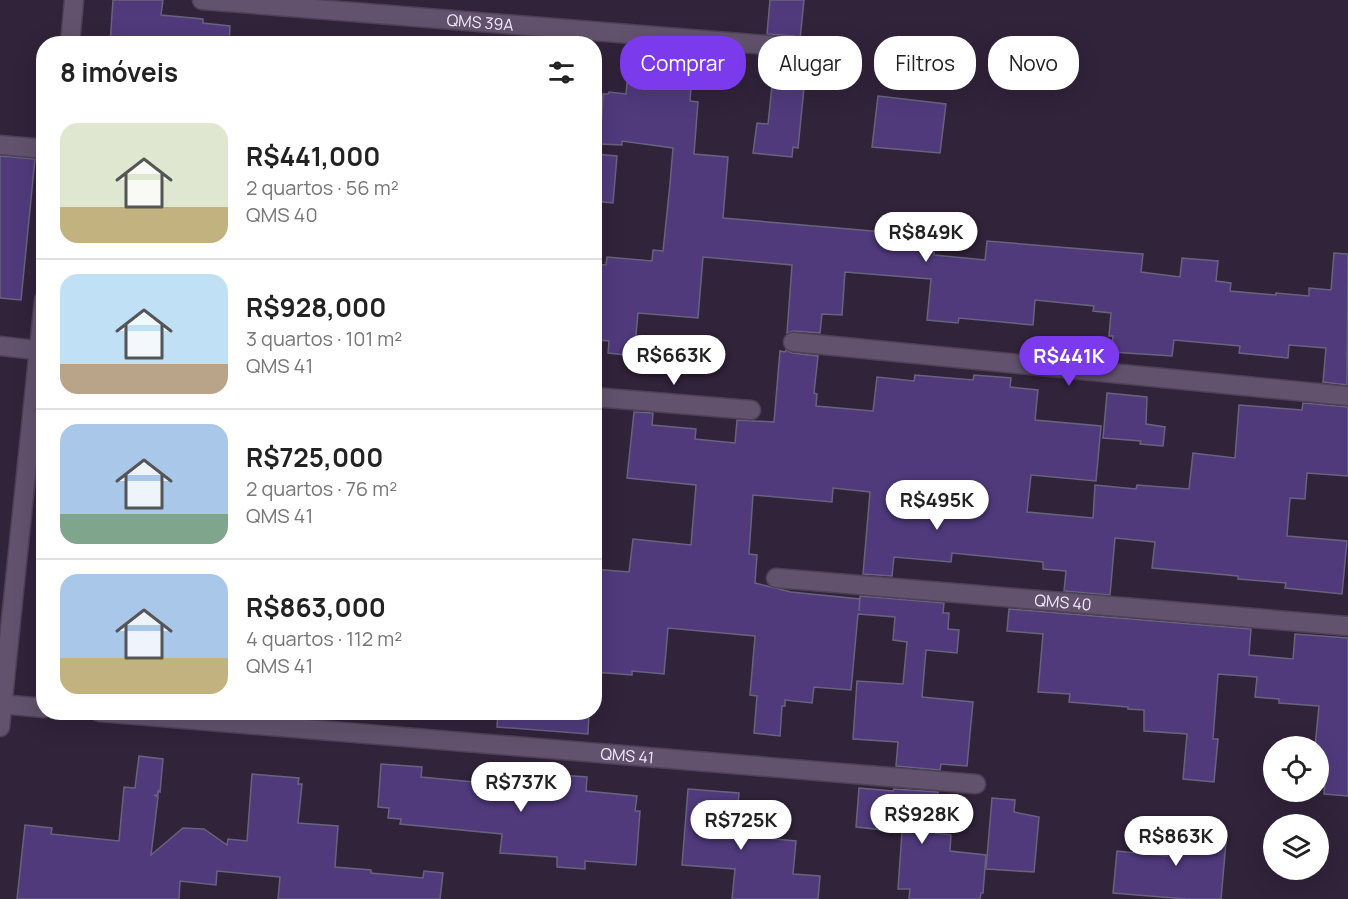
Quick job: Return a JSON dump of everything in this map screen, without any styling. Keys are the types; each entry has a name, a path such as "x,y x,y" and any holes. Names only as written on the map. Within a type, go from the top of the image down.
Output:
{"street":[{"path":"71,36 74,0"},
{"name":"QMS 39A","path":"202,0 758,44"},
{"path":"0,145 36,148"},
{"path":"793,342 1348,396"},
{"path":"0,346 36,350"},
{"path":"0,727 36,395"},
{"path":"602,398 752,410"},
{"name":"QMS 40","path":"777,578 1348,626"},
{"path":"1,704 36,707"},
{"name":"QMS 41","path":"196,720 976,784"}],"building":[{"path":"113,0 163,0 161,15 203,19 203,23 230,26 229,36 111,36"},
{"path":"770,0 804,0 800,36 767,34"},
{"path":"626,90 691,90 690,101 698,102 694,154 728,157 723,218 930,236 930,243 935,243 934,255 985,260 987,241 1143,254 1141,272 1180,277 1182,258 1218,261 1216,281 1231,283 1230,291 1276,295 1276,293 1309,296 1309,288 1331,290 1334,253 1348,254 1347,385 1323,382 1326,348 1289,345 1288,358 1239,353 1240,346 1174,340 1172,356 1111,352 1113,336 1109,336 1111,313 1093,311 1094,306 1035,300 1033,325 959,318 958,323 927,320 931,279 845,272 842,315 822,314 820,333 794,331 787,333 792,265 703,257 698,318 638,313 634,356 608,353 609,341 602,340 602,265 606,265 607,257 652,261 653,250 663,251 673,148 622,141 622,145 602,144 603,94 609,92 626,94"},
{"path":"772,90 804,90 798,148 793,147 792,157 753,153 757,123 768,124"},
{"path":"878,96 946,104 940,153 872,147"},
{"path":"602,155 617,156 613,203 602,202"},
{"path":"0,156 35,159 21,300 0,298"},
{"path":"786,350 792,353 818,356 814,393 817,394 816,406 873,411 877,377 914,381 915,375 973,380 974,375 1011,378 1010,387 1038,390 1035,420 1101,426 1096,481 1031,475 1027,512 1093,518 1095,485 1136,489 1137,485 1189,489 1193,453 1235,458 1239,405 1302,410 1303,403 1348,407 1348,476 1307,473 1305,499 1290,498 1287,536 1347,541 1342,594 1285,588 1286,583 1238,579 1238,576 1152,568 1155,542 1115,538 1110,595 1064,591 1066,571 1043,569 1043,562 952,553 951,562 894,557 892,576 863,574 870,492 833,488 832,502 753,495 749,554 757,555 755,583 791,592 860,599 860,596 944,603 943,613 949,613 948,629 959,630 957,653 926,650 922,697 973,702 967,766 941,764 940,770 896,766 898,742 853,739 857,681 903,684 907,642 893,640 895,617 858,614 851,690 814,687 812,703 785,700 785,706 782,706 780,736 754,733 757,696 750,695 755,636 668,628 664,674 632,671 632,675 602,673 602,570 629,572 633,539 691,545 696,485 627,478 634,412 653,413 652,425 696,429 695,439 735,443 737,420 774,422 780,351 785,352"},
{"path":"1107,393 1147,397 1146,424 1165,427 1163,446 1140,444 1141,441 1103,438"},
{"path":"1009,609 1251,629 1249,655 1293,659 1295,634 1348,638 1348,796 1329,794 1329,736 1316,736 1319,706 1279,703 1279,699 1255,697 1257,677 1218,674 1213,739 1218,739 1214,782 1183,779 1187,734 1144,731 1144,710 1069,702 1070,694 1038,692 1043,634 1007,631"},
{"path":"497,720 589,720 588,734 497,727"},
{"path":"139,756 163,759 160,792 154,795 158,797 151,855 183,828 204,829 227,845 228,839 247,841 252,774 299,778 298,784 302,784 298,823 338,826 335,867 423,878 424,871 443,873 440,899 278,899 280,877 217,871 216,885 180,881 179,899 17,899 25,825 52,828 51,834 119,841 124,787 135,788"},
{"path":"381,764 422,767 421,777 500,784 501,771 587,777 586,791 637,796 635,811 640,811 636,865 585,861 585,869 557,867 557,857 500,853 502,834 400,824 401,819 388,818 389,808 378,807"},
{"path":"859,788 938,792 935,833 951,835 950,851 986,855 983,893 980,899 909,899 910,889 898,889 902,832 856,827"},
{"path":"688,789 739,793 735,835 796,841 793,874 820,876 818,899 732,899 735,869 682,865"},
{"path":"992,798 1015,800 1014,812 1039,817 1034,872 986,869"},
{"path":"1170,825 1227,831 1221,899 1186,899 1113,893 1117,851 1167,856"}]}
